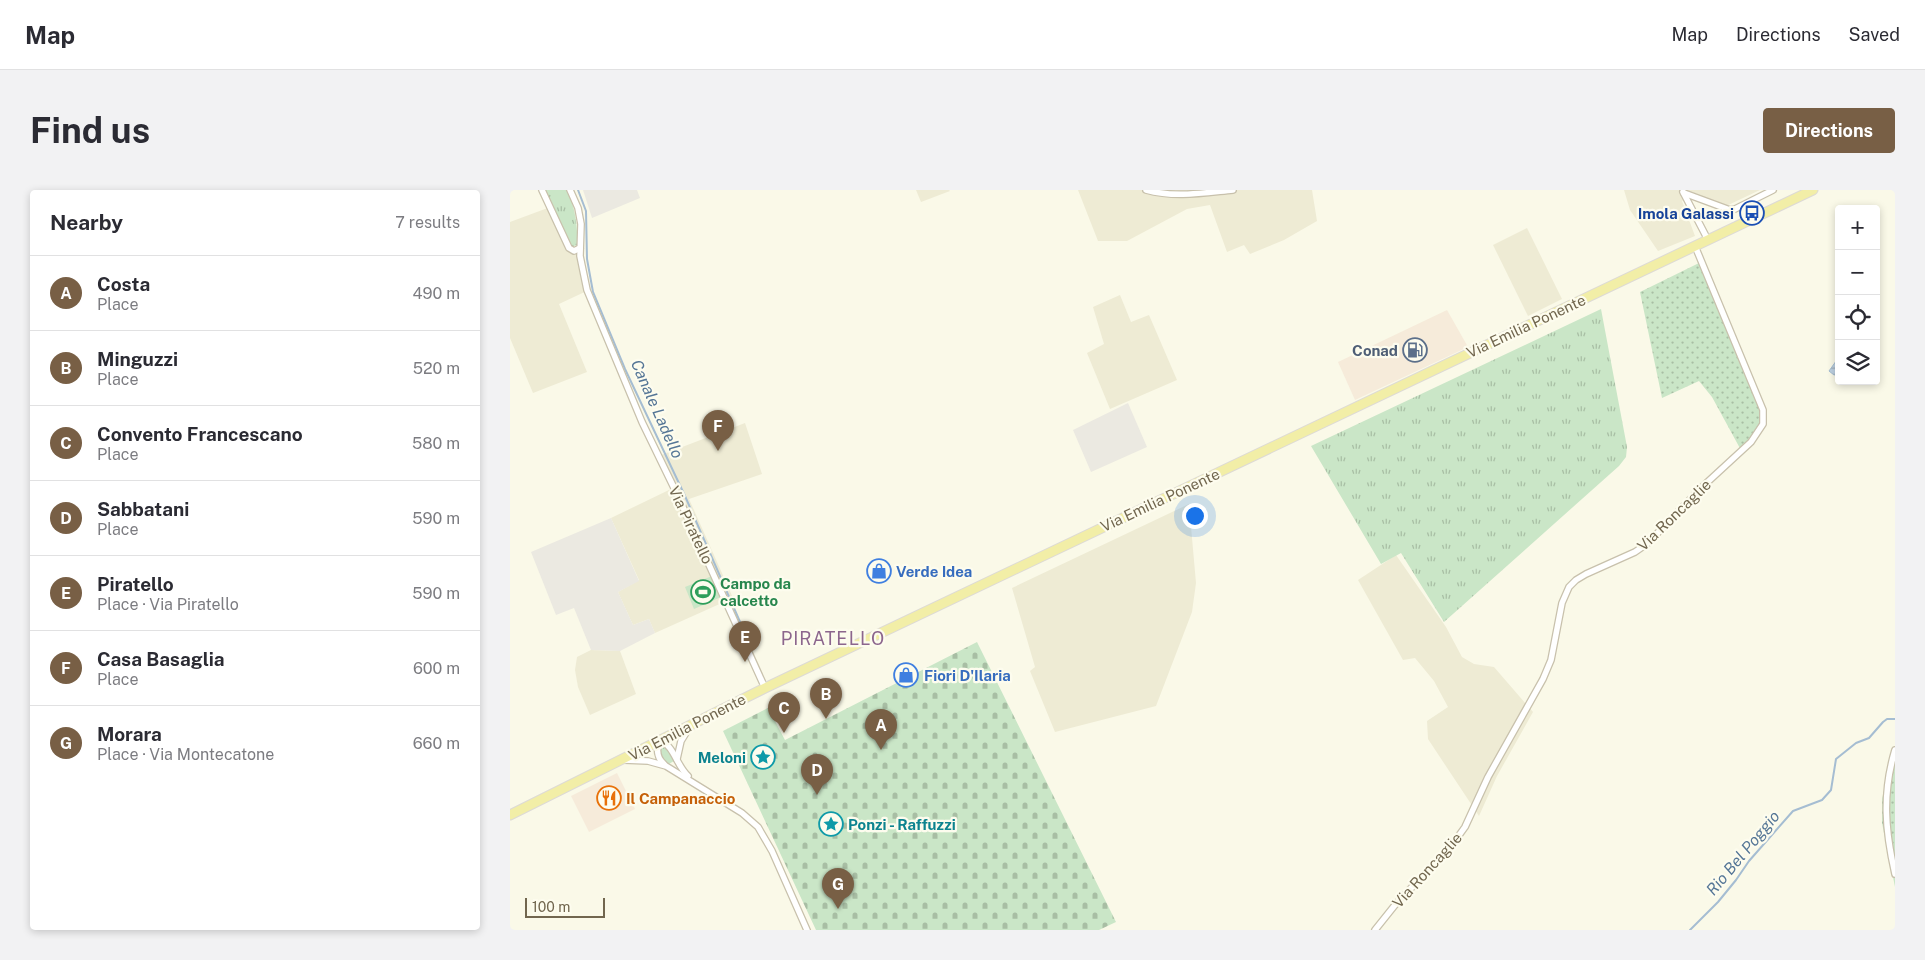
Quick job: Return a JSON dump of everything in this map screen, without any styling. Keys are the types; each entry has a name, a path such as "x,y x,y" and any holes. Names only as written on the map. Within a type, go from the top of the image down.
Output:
{"main road":[{"name":"Via Emilia Ponente","path":"510,815 765,688 1813,190"}],"street":[{"path":"542,190 569,248 574,251 580,248"},
{"name":"Via Piratello","path":"570,190 578,208 581,224 580,248 583,278 587,290 635,405 765,688"},
{"path":"1146,190 1168,195 1233,190"},
{"path":"1683,191 1730,210 1773,190"},
{"path":"1683,191 1708,240"},
{"name":"Via Roncaglie","path":"1375,930 1395,904 1452,845 1465,827 1488,777 1543,679 1551,660 1562,603 1569,587 1586,574 1635,552 1648,543 1751,442 1763,424 1763,410 1695,246"},
{"path":"677,761 681,741 690,726"},
{"path":"696,785 683,772 668,746 660,740 657,747 658,754 660,760 666,766 696,785 742,813 758,827 772,851 807,930"},
{"path":"1895,750 1887,788 1886,814 1887,837 1895,874"},
{"path":"622,760 648,760 666,766"}],"shaded area":[{"path":"583,190 637,190 640,198 592,218"},
{"path":"916,190 949,190 950,191 921,202"},
{"path":"1078,190 1312,190 1317,221 1284,240 1250,254 1244,245 1227,252 1210,205 1187,209 1127,241 1098,241"},
{"path":"1624,190 1760,190 1724,207 1693,196 1682,201 1695,236 1658,251 1630,210"},
{"path":"553,206 577,253 591,289 559,304 587,372 533,393 510,338 510,222"},
{"path":"1527,228 1562,299 1528,316 1493,245"},
{"path":"1120,295 1131,322 1149,315 1177,380 1110,409 1087,353 1104,344 1093,307"},
{"path":"1447,310 1468,347 1355,400 1338,362"},
{"path":"1128,403 1147,447 1091,472 1073,430"},
{"path":"745,423 762,474 689,499 733,598 655,633 649,619 633,625 618,592 639,580 611,518 671,489 656,457"},
{"path":"1189,504 1196,583 1192,612 1156,706 1055,732 1030,671 1035,667 1012,588"},
{"path":"611,518 639,581 618,592 633,625 649,619 655,633 620,651 591,650 574,608 556,615 531,552"},
{"path":"1396,555 1446,627 1462,657 1474,664 1494,667 1533,712 1497,776 1479,816 1428,739 1427,721 1448,707 1434,681 1415,658 1403,660 1358,580"},
{"path":"591,650 620,651 636,694 590,715 578,687 575,670 577,657"},
{"path":"617,773 635,809 589,832 571,796"}],"green space":[{"path":"545,190 567,190 575,217 577,245 571,247"},
{"path":"1699,263 1752,385 1763,423 1742,452 1712,397 1699,381 1662,398 1640,292"},
{"path":"1601,309 1627,447 1626,457 1619,466 1444,622 1401,553 1381,564 1311,446"},
{"name":"Campo da calcetto","path":"712,576 721,597 694,609 685,587"},
{"path":"977,642 1116,922 1099,930 816,930 723,731 768,708 785,740"},
{"path":"664,746 670,751 674,761 667,765 661,756 661,749"},
{"path":"1895,746 1895,887 1882,823 1882,799"}],"water":[{"path":"1835,363 1835,375 1829,371"}],"waterway":[{"name":"Canale Ladello","path":"578,190 586,211 587,259 593,292 625,369 685,496 744,631"},
{"name":"Rio Bel Poggio","path":"1690,930 1718,902 1749,861 1793,811 1822,800 1831,790 1836,759 1856,743 1869,738 1887,719 1895,719"}],"place":[{"name":"Imola Galassi","path":"1752,213"},
{"name":"Conad","path":"1415,350"},
{"name":"Casa Basaglia","path":"718,451"},
{"name":"Verde Idea","path":"879,571"},
{"name":"Campo da calcetto","path":"703,592"},
{"name":"Piratello","path":"745,662"},
{"name":"Fiori D'Ilaria","path":"906,675"},
{"name":"Minguzzi","path":"826,719"},
{"name":"Convento Francescano","path":"784,733"},
{"name":"Costa","path":"881,750"},
{"name":"Meloni","path":"763,757"},
{"name":"Sabbatani","path":"817,795"},
{"name":"Il Campanaccio","path":"609,798"},
{"name":"Ponzi - Raffuzzi","path":"831,824"},
{"name":"Morara","path":"838,909"}],"district":[{"name":"PIRATELLO","path":"833,638"}]}
